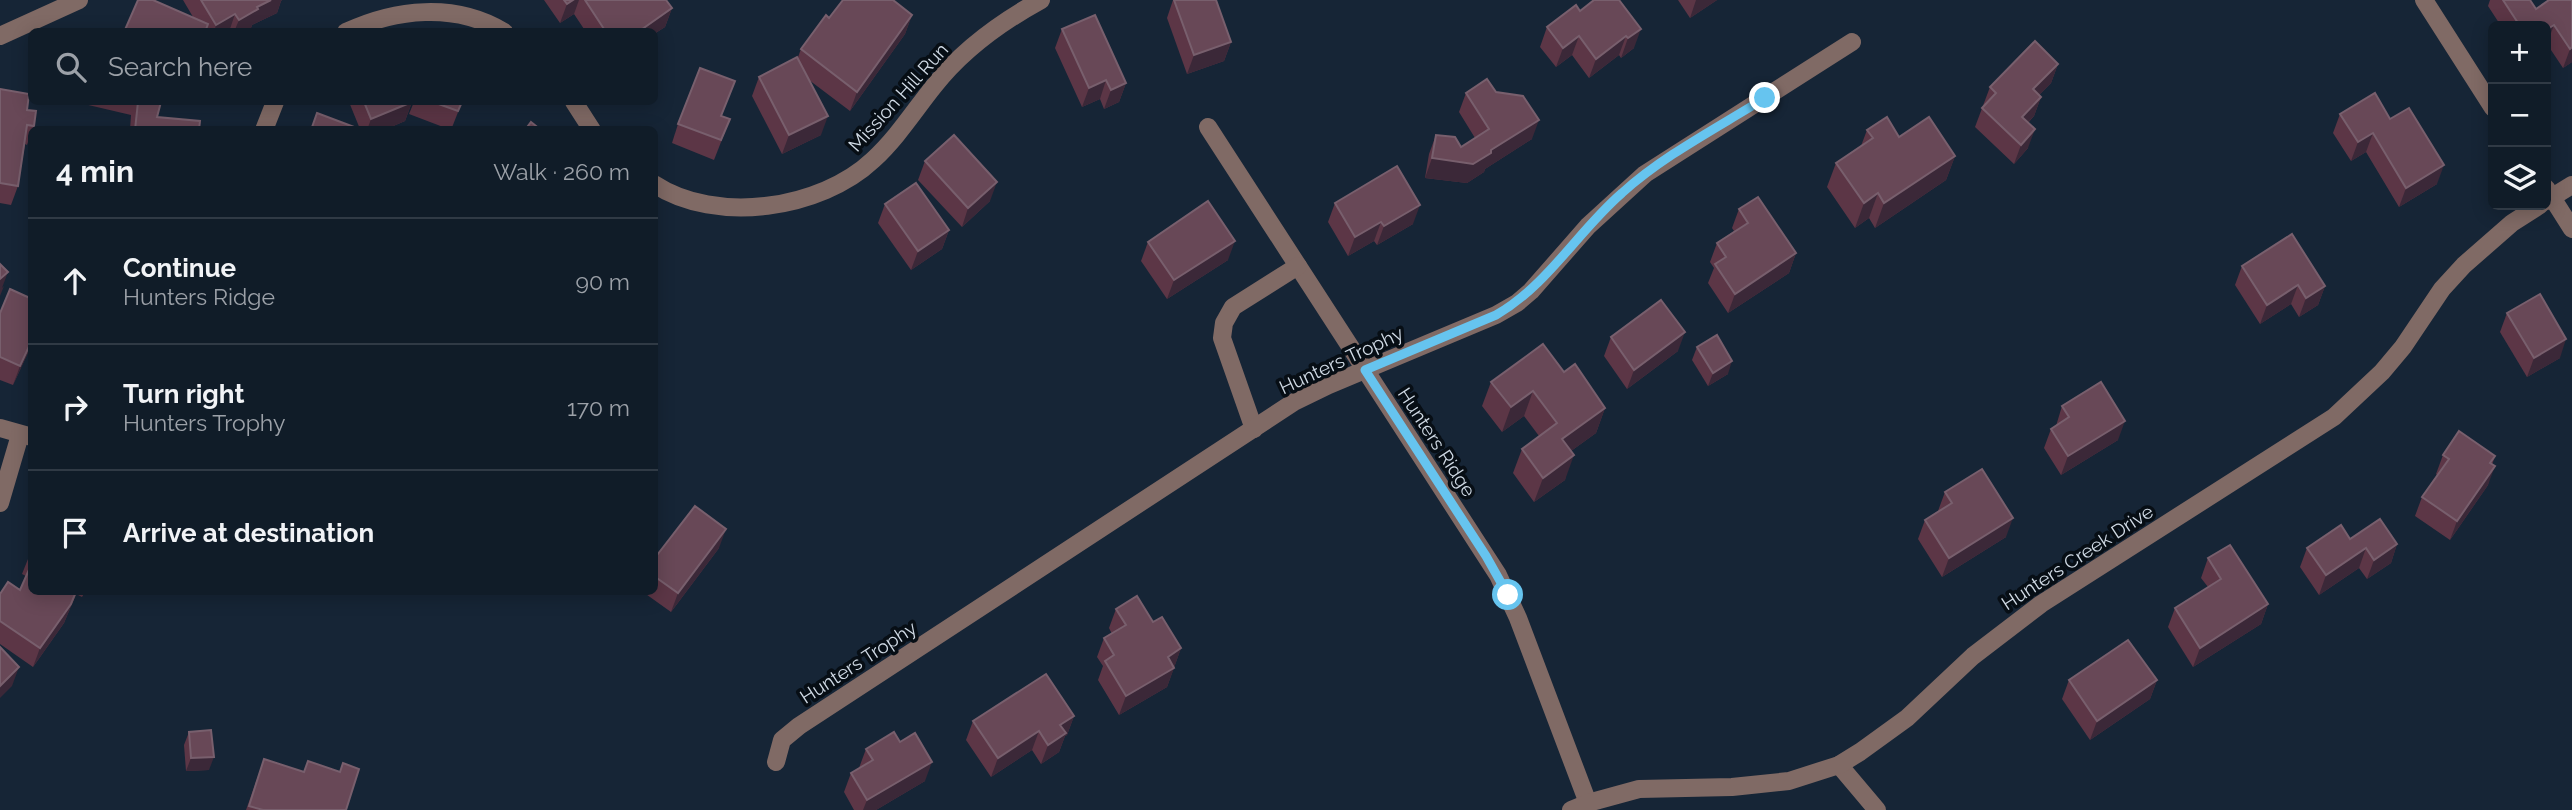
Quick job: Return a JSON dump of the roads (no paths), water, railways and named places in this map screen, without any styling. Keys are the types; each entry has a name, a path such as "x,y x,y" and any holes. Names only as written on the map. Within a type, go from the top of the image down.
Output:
{"street":[{"path":"0,36 79,0"},
{"name":"Mission Hill Run","path":"658,186 693,200 728,207 760,207 791,202 821,192 849,178 872,161 896,137 952,65 1002,23 1041,0"},
{"path":"2424,0 2488,100"},
{"path":"354,28 393,14 466,8 498,28"},
{"name":"Hunters Trophy","path":"776,762 782,740 799,726 1294,402 1496,315 1517,303 1550,271 1588,226 1645,174 1852,42"},
{"path":"266,126 274,105"},
{"path":"577,105 590,126"},
{"name":"Hunters Ridge","path":"1208,127 1486,556 1508,595 1579,806"},
{"name":"Hunters Creek Drive","path":"2551,196 2572,185"},
{"path":"2551,204 2572,229"},
{"name":"Hunters Creek Drive","path":"1579,806 1639,789 1763,786 1789,781 1839,765 1884,737 1973,656 2041,604 2333,417 2382,372 2403,347 2442,289 2464,265 2530,210"},
{"path":"1254,429 1222,338 1224,323 1233,307 1298,266"},
{"path":"0,428 26,436 0,503"},
{"path":"1839,765 1877,810"}]}
